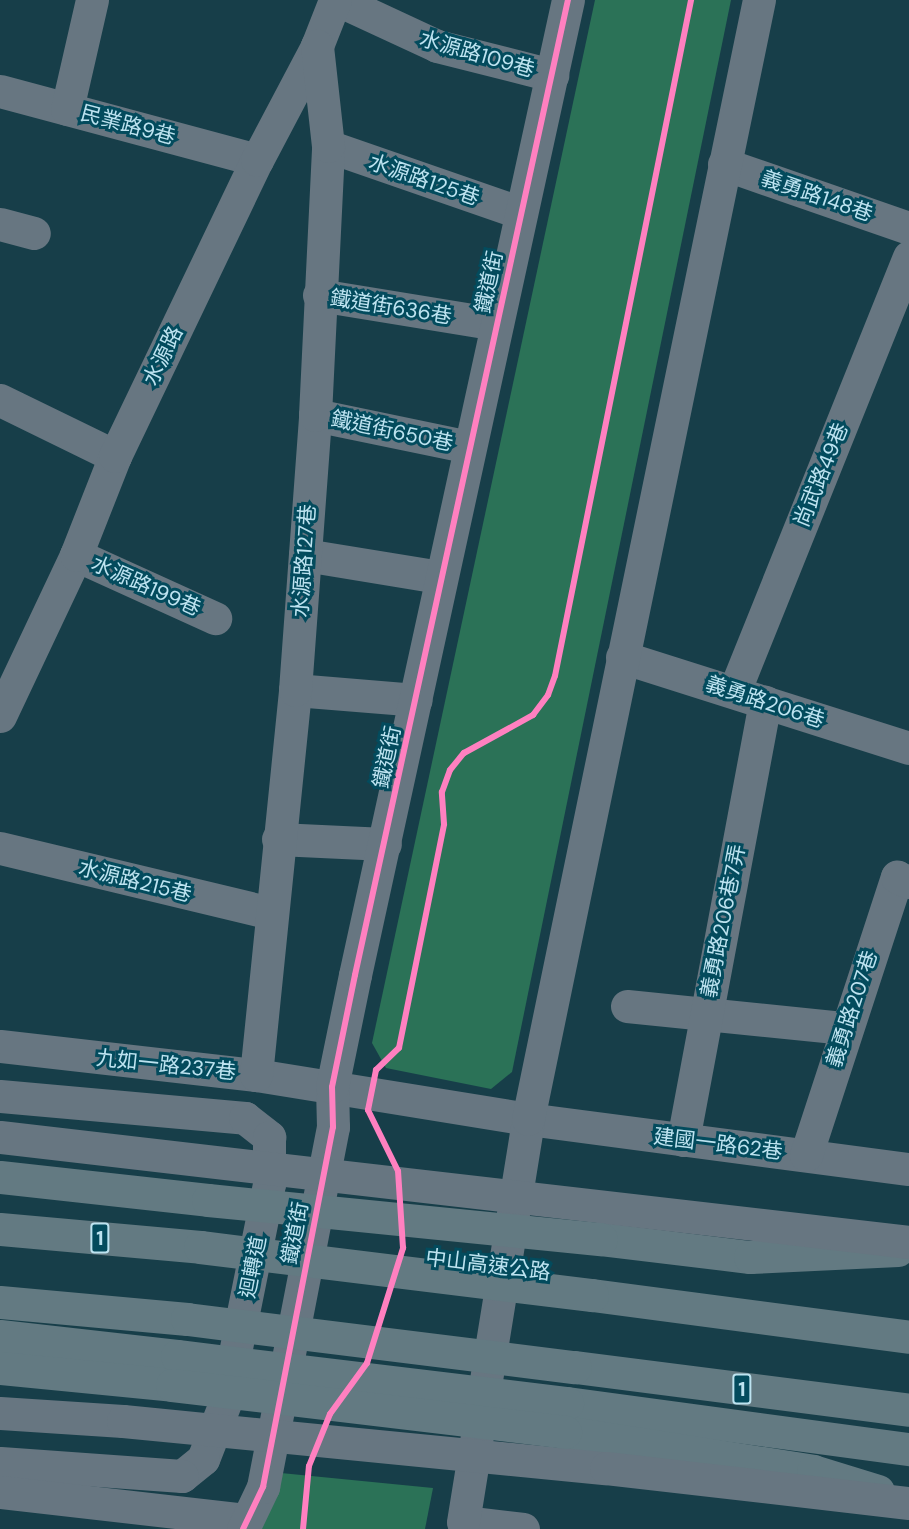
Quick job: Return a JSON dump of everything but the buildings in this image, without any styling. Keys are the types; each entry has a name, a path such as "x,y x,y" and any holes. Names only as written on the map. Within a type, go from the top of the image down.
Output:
{"highway":[{"path":"0,1177 601,1239 750,1257 909,1250"},
{"name":"中山高速公路","path":"0,1229 200,1247 778,1318 909,1338"},
{"name":"1","path":"0,1302 187,1319 909,1410"},
{"path":"778,1318 873,1313 909,1317"},
{"path":"0,1336 174,1371 566,1418 909,1449"},
{"path":"0,1368 174,1371"},
{"path":"566,1418 813,1471 909,1502"}],"street":[{"path":"67,109 92,0"},
{"name":"水源路","path":"0,716 76,555 115,456 257,160 317,46 336,0"},
{"name":"水源路109巷","path":"336,0 437,46 552,75"},
{"name":"鐵道街","path":"244,1524 263,1487 333,1127 332,1087 416,700 440,576 568,0"},
{"path":"524,1529 463,1522 528,1119 759,0"},
{"name":"水源路127巷","path":"256,1075 270,913 295,690 315,416 319,295 328,146 317,46"},
{"name":"民業路9巷","path":"0,91 257,160"},
{"name":"水源路125巷","path":"328,146 521,213"},
{"name":"義勇路148巷","path":"724,164 909,228"},
{"path":"0,224 34,233"},
{"name":"尚武路49巷","path":"734,692 909,257"},
{"name":"鐵道街636巷","path":"319,295 497,324"},
{"path":"0,400 115,456"},
{"name":"鐵道街650巷","path":"315,416 469,447"},
{"name":"水源路199巷","path":"76,555 215,618"},
{"path":"305,555 440,576"},
{"name":"義勇路206巷","path":"622,657 909,748"},
{"path":"295,690 416,700"},
{"name":"義勇路206巷7弄","path":"683,1140 765,702"},
{"path":"278,839 385,844"},
{"name":"水源路215巷","path":"0,848 270,913"},
{"name":"義勇路207巷","path":"806,1155 845,1028 897,877 909,882"},
{"path":"627,1006 845,1028"},
{"name":"九如一路237巷","path":"0,1046 256,1075 528,1119"},
{"name":"迴轉道","path":"0,1096 245,1118 269,1137 269,1184 225,1403 203,1459 182,1476 0,1463"},
{"name":"建國一路62巷","path":"528,1119 909,1169"},
{"path":"0,1137 909,1242"},
{"path":"0,1413 123,1421 606,1467 909,1502"},
{"path":"0,1492 244,1524"}],"green space":[{"path":"595,0 731,0 512,1072 491,1089 386,1068 372,1043"},
{"path":"281,1473 433,1488 425,1529 259,1529"}],"cycle path":[{"path":"243,1529 263,1487 333,1127 332,1087 568,0"},
{"path":"303,1529 309,1466 330,1414 367,1363 403,1248 398,1171 368,1110 376,1070 399,1048 444,824 442,792 450,770 464,753 533,715 548,695 555,676 691,0"}]}
